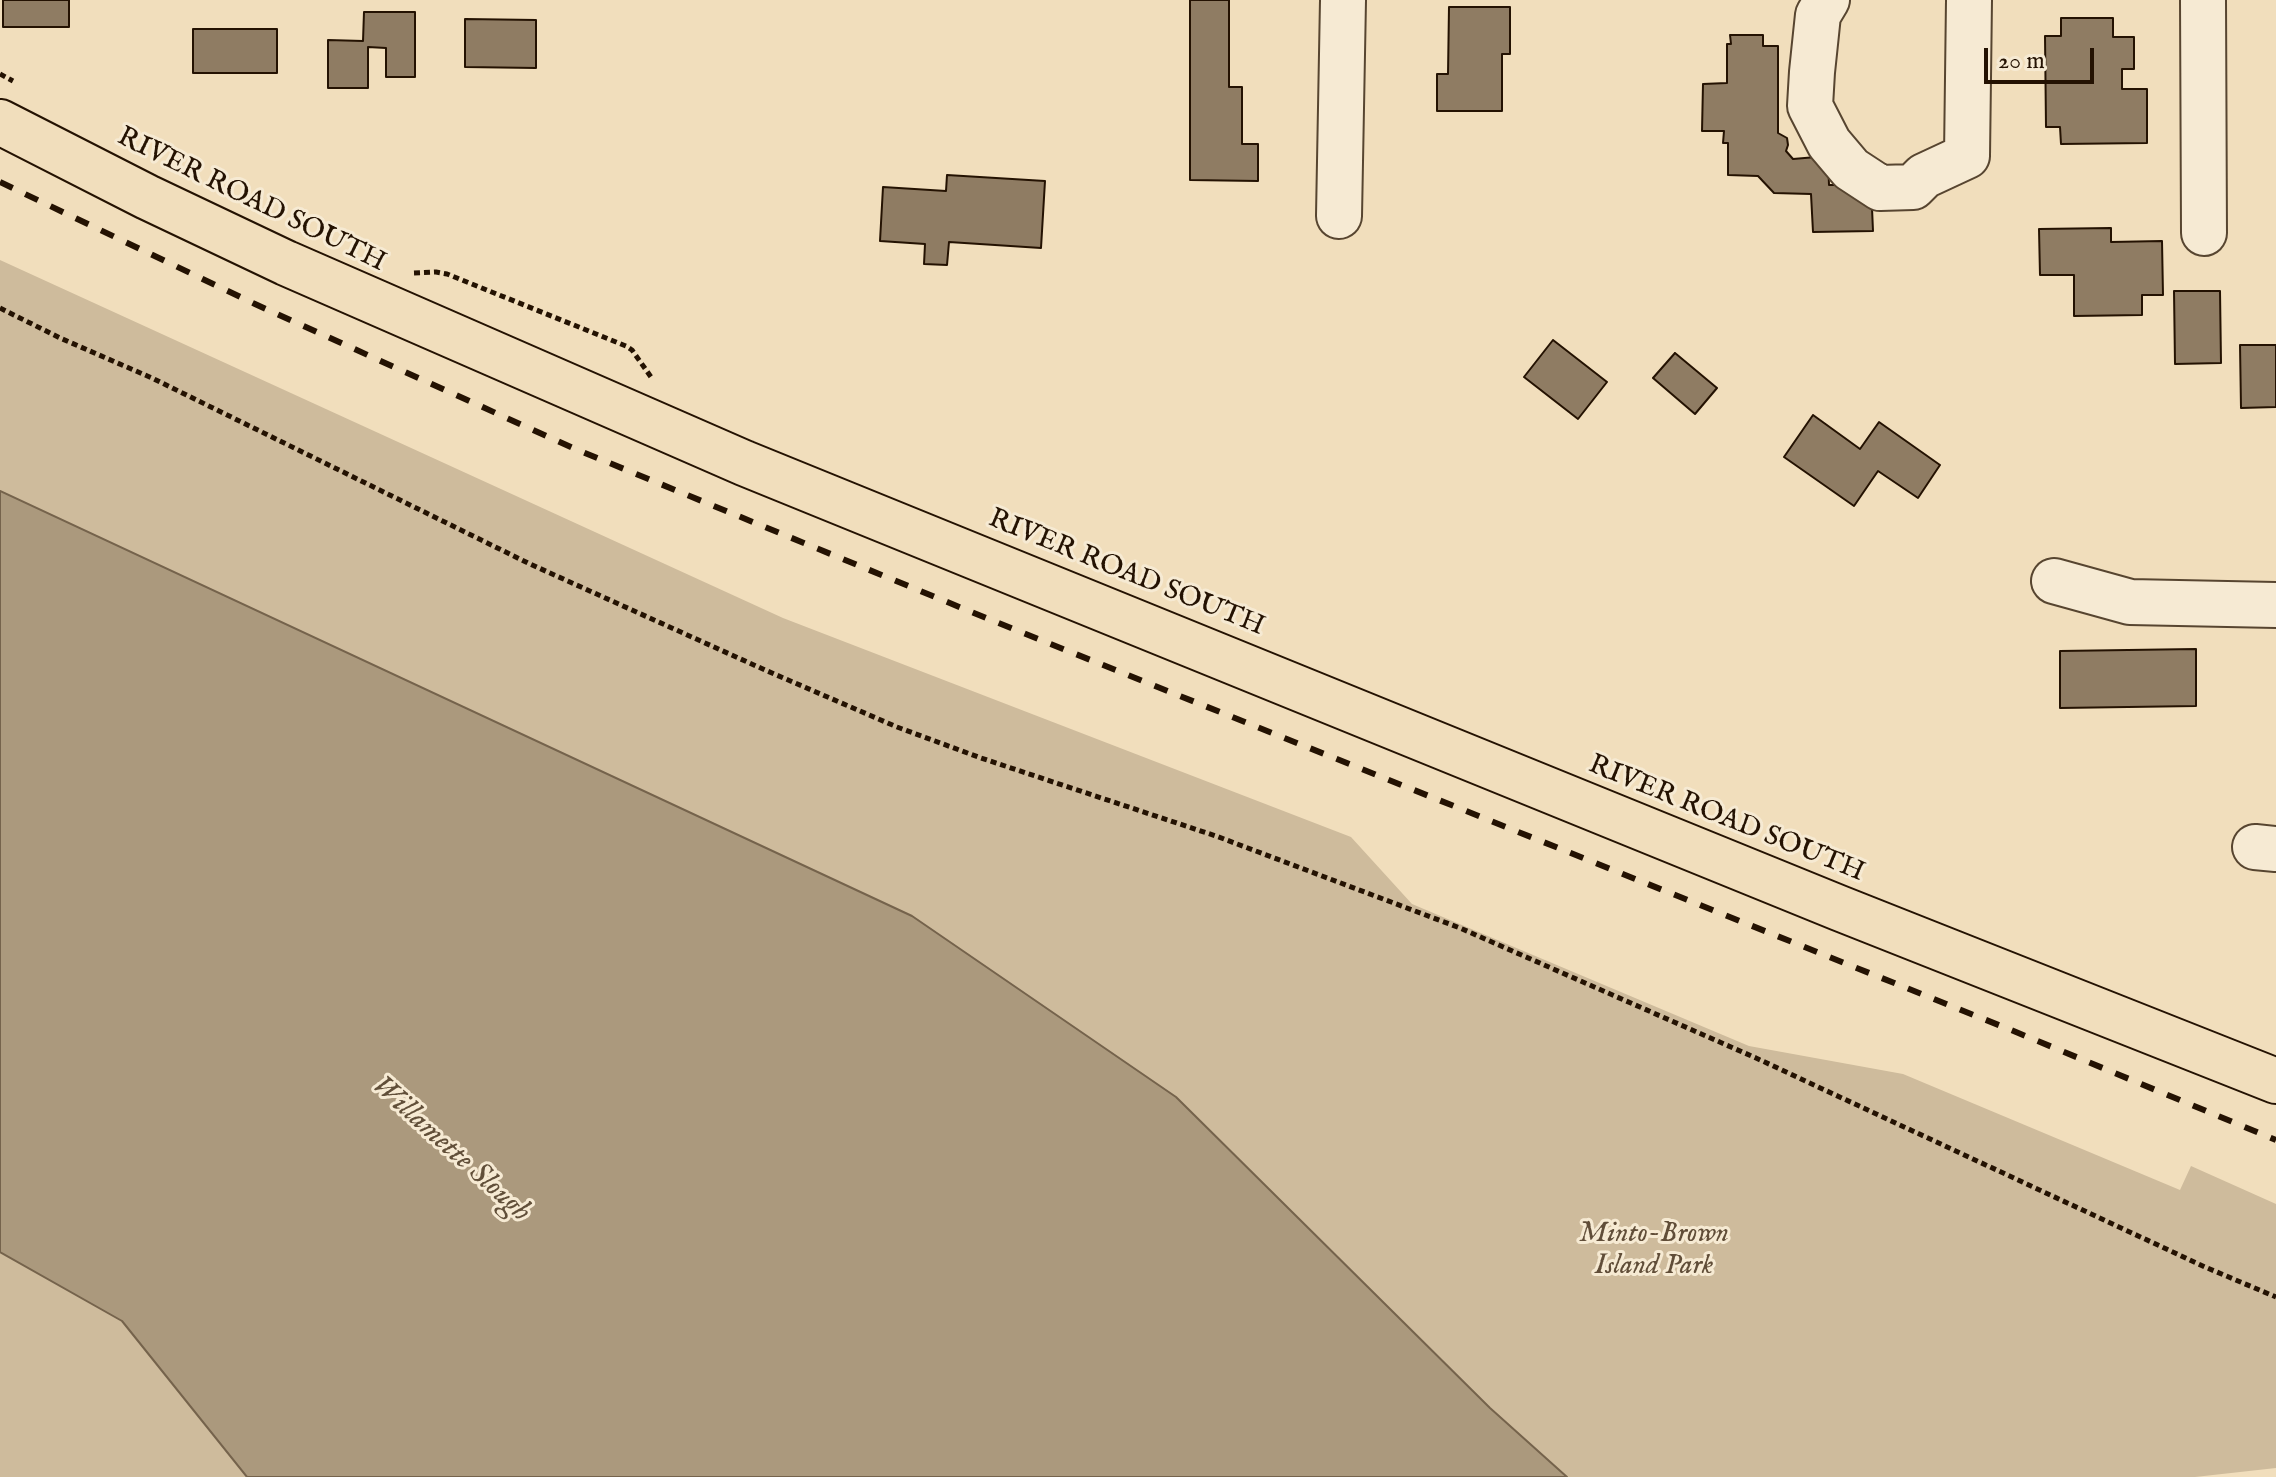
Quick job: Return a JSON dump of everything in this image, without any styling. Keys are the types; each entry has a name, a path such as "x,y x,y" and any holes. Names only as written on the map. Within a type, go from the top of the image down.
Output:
{"main road":[{"name":"RIVER ROAD SOUTH","path":"11,104 147,197 286,263 744,463 1839,908 2276,1081"}],"street":[{"path":"1339,216 1343,0"},
{"path":"1827,0 1818,15 1810,106 1829,143 1851,169 1880,188 1913,187 1924,176 1967,156 1969,0"},
{"path":"2203,0 2204,233"},
{"path":"2054,581 2130,602 2276,605"}],"path":[{"path":"0,74 11,104"},
{"name":"RIVER ROAD SOUTH","path":"401,273 447,274 626,346 650,377 657,381"},
{"path":"0,308 152,378 530,564 827,698 981,758 1216,836 1460,928 1770,1065 2276,1297"}],"green space":[{"name":"Minto-Brown Island Park","path":"0,260 783,618 1351,837 1412,904 1749,1046 1903,1074 2180,1190 2191,1166 2276,1204 2276,1468 2195,1477 1567,1477 1490,1408 1176,1097 912,916 0,491"},
{"path":"0,1252 122,1321 247,1477 0,1477"}],"water":[{"name":"Willamette Slough","path":"0,491 912,916 1176,1097 1490,1408 1567,1477 247,1477 122,1321 0,1252"}],"building":[{"path":"3,0 69,0 69,27 3,27"},
{"path":"1190,0 1229,0 1229,87 1242,87 1242,144 1258,144 1258,181 1190,180"},
{"path":"1449,7 1510,7 1510,54 1502,54 1502,111 1437,111 1437,74 1448,74"},
{"path":"364,12 415,12 415,77 386,77 386,48 368,47 368,88 328,88 328,40 363,41"},
{"path":"2061,18 2113,18 2113,37 2134,37 2134,69 2122,69 2122,89 2147,89 2147,143 2061,144 2060,127 2046,127 2045,36 2061,36"},
{"path":"465,19 536,20 536,68 465,67"},
{"path":"193,29 277,29 277,73 193,73"},
{"path":"1730,35 1763,35 1763,46 1778,46 1778,133 1787,138 1786,151 1793,159 1828,156 1829,185 1871,185 1873,231 1813,232 1811,194 1774,193 1758,176 1728,175 1728,143 1723,143 1724,131 1702,131 1703,84 1727,83 1727,44 1731,44"},
{"path":"947,175 1045,181 1041,248 949,242 947,265 924,264 925,244 880,241 883,187 946,191"},
{"path":"2111,228 2111,242 2162,241 2163,295 2142,295 2142,315 2074,316 2074,275 2040,275 2039,229"},
{"path":"2174,291 2220,291 2221,363 2175,364"},
{"path":"1553,340 1607,382 1578,419 1524,377"},
{"path":"2240,345 2276,345 2276,407 2241,408"},
{"path":"1675,353 1717,388 1695,414 1653,378"},
{"path":"1813,415 1860,449 1879,422 1940,465 1918,498 1878,471 1854,506 1784,457"},
{"path":"2196,649 2196,706 2060,708 2060,651"}],"railway":[{"path":"0,182 255,304 573,448 2276,1140"}]}
